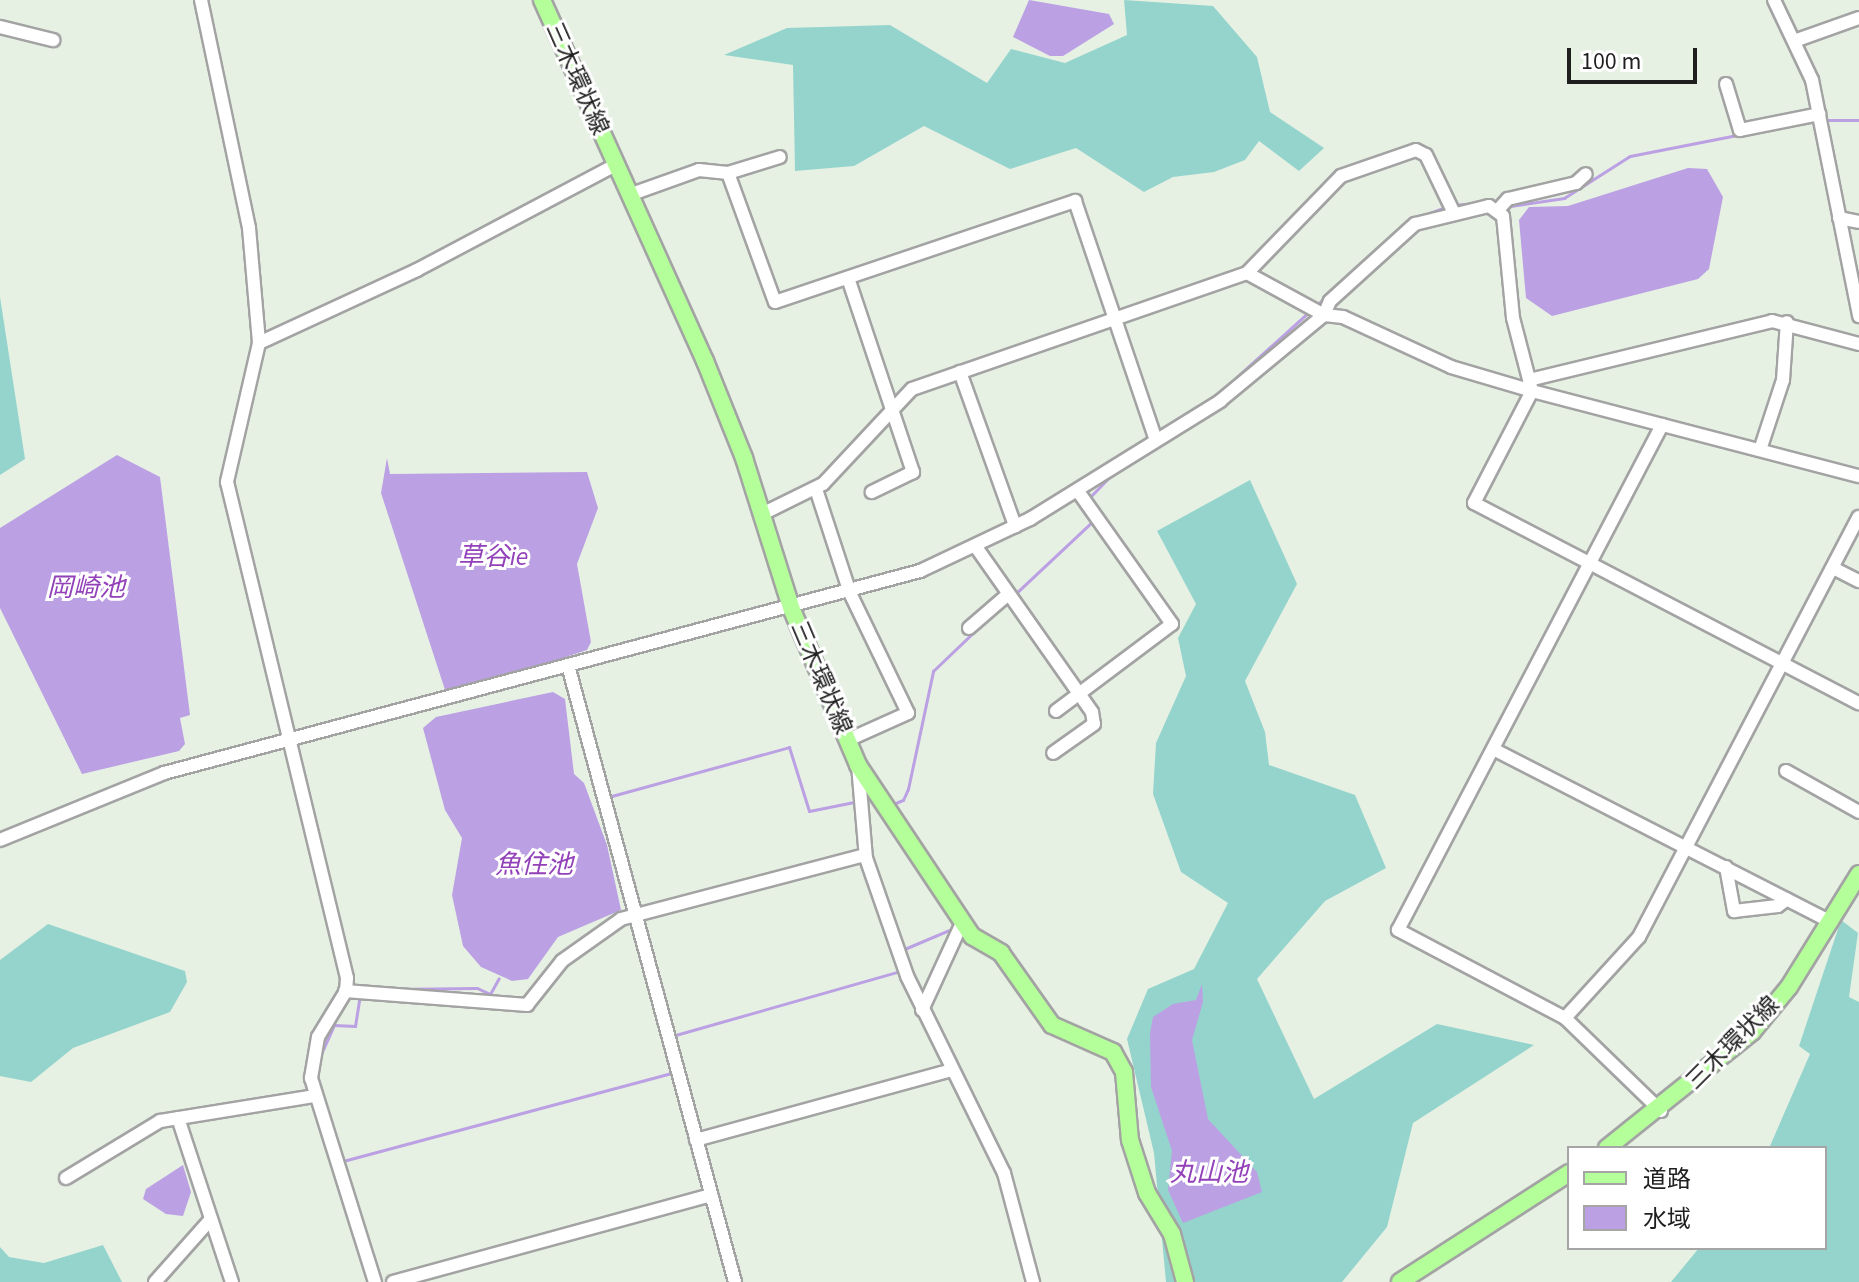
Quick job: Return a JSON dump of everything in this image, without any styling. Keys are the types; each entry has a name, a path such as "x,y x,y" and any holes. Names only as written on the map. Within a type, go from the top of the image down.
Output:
{"main road":[{"name":"三木環状線","path":"542,0 705,361 762,514 792,610 858,765 962,923 1001,953 1052,1025 1113,1052 1124,1072 1130,1140 1147,1193 1172,1234 1185,1282"},
{"name":"三木環状線","path":"1610,1146 1661,1111 1772,1010 1859,874"},
{"path":"1400,1282 1567,1174"}],"street":[{"path":"201,0 249,228 259,343 227,482 339,937 345,991 318,1037 314,1096 375,1282"},
{"path":"1774,0 1797,40 1819,114 1859,316"},
{"path":"1797,40 1859,18"},
{"path":"0,27 53,40"},
{"path":"1726,84 1740,130 1819,114"},
{"path":"762,514 816,489 912,389 1247,273 1341,176 1416,150 1426,155 1453,211"},
{"path":"629,195 699,170 728,173 780,157"},
{"path":"259,343 431,264 615,165"},
{"path":"728,173 775,302 1075,201 1155,438"},
{"path":"0,840 164,773 792,610 850,593 976,547 1078,491 1155,438 1231,393 1324,315 1330,301 1415,224 1453,211 1498,210 1508,199 1576,183 1586,174"},
{"path":"1498,210 1531,386 1474,503 1859,703"},
{"path":"1839,218 1859,222"},
{"path":"1247,273 1324,315 1343,317 1451,367 1859,476"},
{"path":"848,278 913,472 872,492"},
{"path":"1531,386 1787,322 1859,344"},
{"path":"1760,450 1783,380 1787,322"},
{"path":"960,372 1015,526"},
{"path":"1661,1111 1565,1018 1398,930 1495,750 1662,425"},
{"path":"816,489 850,593 908,713 848,740"},
{"path":"1056,711 1172,624 1078,491"},
{"path":"1565,1018 1639,937 1859,517"},
{"path":"976,547 1006,596 1079,694 1094,724 1053,753"},
{"path":"1833,568 1859,581"},
{"path":"969,628 1006,596"},
{"path":"569,669 633,915 735,1282"},
{"path":"1495,750 1829,921"},
{"path":"858,765 865,855 922,1010 1004,1173 1033,1282"},
{"path":"1786,771 1859,812"},
{"path":"345,991 527,1005 562,961 633,915 865,855"},
{"path":"1726,867 1734,911 1778,906 1787,899"},
{"path":"922,1010 962,923"},
{"path":"696,1140 952,1070"},
{"path":"66,1178 160,1121 314,1096"},
{"path":"178,1118 232,1282"},
{"path":"393,1282 711,1195"},
{"path":"155,1282 211,1219"}],"shaded area":[{"path":"1124,0 1213,6 1257,57 1270,112 1324,148 1299,171 1259,141 1245,160 1214,172 1173,177 1144,192 1076,148 1010,169 924,126 854,166 795,171 793,65 724,55 787,28 890,25 987,83 1011,49 1065,63 1127,35"},
{"path":"0,297 25,459 0,475"},
{"path":"1250,480 1297,584 1245,681 1265,732 1269,765 1355,795 1386,868 1325,901 1257,979 1314,1099 1437,1024 1534,1045 1413,1123 1387,1227 1342,1282 1166,1282 1154,1153 1127,1039 1148,989 1194,969 1228,903 1181,872 1153,794 1156,743 1186,676 1178,638 1196,604 1157,531"},
{"path":"1841,920 1858,933 1849,997 1859,1002 1859,1282 1671,1282 1697,1250 1827,1250 1827,1146 1770,1146 1810,1054 1799,1046"},
{"path":"48,924 185,971 187,982 170,1012 73,1048 31,1082 0,1076 0,960"},
{"path":"103,1245 122,1282 0,1282 0,1247 9,1257 44,1263"}],"water":[{"path":"1029,0 1109,14 1114,24 1063,56 1050,56 1013,37"},
{"path":"1688,168 1707,169 1723,197 1709,269 1698,279 1552,316 1526,298 1519,220 1529,207 1568,206"},
{"name":"岡崎池","path":"117,455 160,477 190,715 180,718 185,744 179,751 82,774 0,608 0,528"},
{"name":"草谷ie","path":"387,458 390,474 587,472 598,508 577,564 591,642 587,650 447,696 381,493"},
{"name":"魚住池","path":"553,692 565,699 574,774 584,783 607,845 621,910 558,937 528,979 512,981 481,967 463,946 452,895 462,838 445,810 423,728 436,717"},
{"name":"丸山池","path":"1202,984 1203,1002 1192,1040 1208,1119 1257,1172 1262,1192 1183,1223 1168,1190 1172,1151 1151,1087 1150,1033 1153,1017 1173,1004 1196,1000"},
{"path":"183,1165 191,1192 183,1216 166,1214 143,1199 146,1189"}],"waterway":[{"path":"1823,120 1859,120"},
{"path":"1800,124 1816,121"},
{"path":"1504,207 1564,198 1630,156 1737,135"},
{"path":"1453,205 1485,202"},
{"path":"1413,219 1446,207"},
{"path":"1314,307 1327,296"},
{"path":"1220,392 1309,312"},
{"path":"1089,498 1110,476"},
{"path":"1013,596 1095,519"},
{"path":"891,805 903,800 908,789 933,671 978,628"},
{"path":"608,797 789,747 809,811 854,802"},
{"path":"902,950 954,928"},
{"path":"672,1036 900,971"},
{"path":"391,989 477,988 490,994 499,978"},
{"path":"321,1054 334,1025 355,1026 360,995"},
{"path":"343,1161 671,1073 665,1038"}]}
